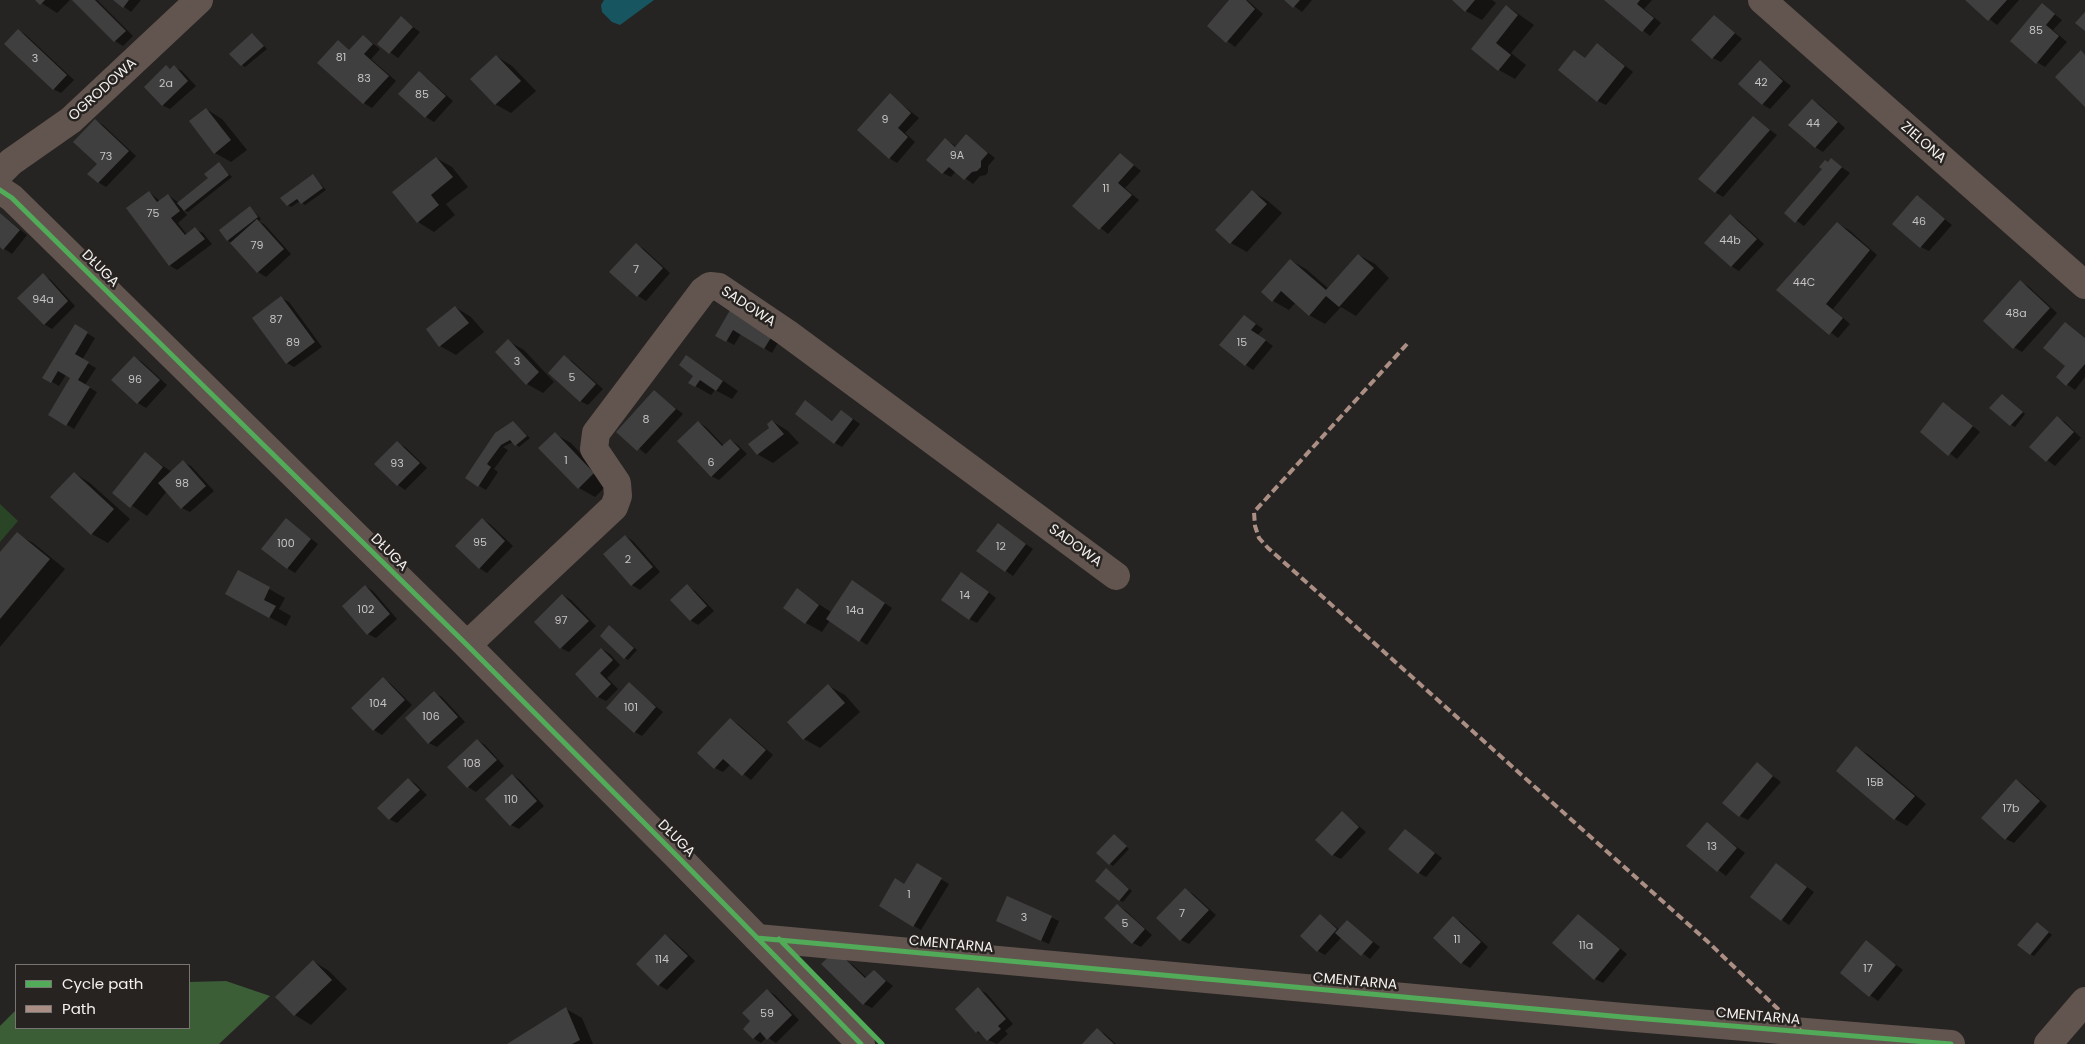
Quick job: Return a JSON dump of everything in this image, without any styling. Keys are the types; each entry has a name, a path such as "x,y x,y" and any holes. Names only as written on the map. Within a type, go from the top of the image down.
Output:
{"street":[{"name":"OGRODOWA","path":"0,173 11,162 71,120 199,0"},
{"name":"ZIELONA","path":"1762,0 2085,285"},
{"name":"DŁUGA","path":"0,190 12,198 466,645 861,1044"},
{"name":"SADOWA","path":"466,645 614,507 618,496 617,483 594,449 596,433 703,291 710,286 719,287 787,333 1116,576"},
{"name":"CMENTARNA","path":"757,938 1613,1016 1951,1044"},
{"path":"2048,1044 2085,1001"}],"green space":[{"path":"0,504 18,521 0,542"},
{"path":"226,981 270,996 219,1044 0,1044 0,1026 15,1011 15,1029 190,1029 190,982"}],"water":[{"path":"604,0 654,0 620,25 612,22 602,12 601,5"}],"building":[{"path":"35,0 45,0 40,5"},
{"path":"72,0 95,0 126,31 114,42"},
{"path":"113,0 129,0 123,8"},
{"path":"1229,0 1246,0 1255,9 1226,43 1207,26"},
{"path":"1284,0 1300,0 1293,8"},
{"path":"1452,0 1475,0 1465,12"},
{"path":"1604,0 1640,0 1637,4 1654,18 1642,32"},
{"path":"1965,0 2007,0 1988,21"},
{"path":"2042,3 2055,14 2046,25 2059,36 2036,64 2010,41"},
{"path":"1506,5 1518,15 1496,43 1511,55 1498,71 1471,49"},
{"path":"2085,12 2085,31 2075,23"},
{"path":"1714,15 1735,33 1712,59 1691,40"},
{"path":"401,16 413,27 389,54 377,44"},
{"path":"18,29 67,75 53,90 4,44"},
{"path":"252,33 264,46 241,66 229,54"},
{"path":"363,35 373,44 364,54 389,76 363,104 317,63 338,40 349,50"},
{"path":"1597,43 1625,66 1597,102 1558,70 1574,50 1585,58"},
{"path":"2081,50 2085,55 2085,107 2055,77"},
{"path":"496,55 521,81 495,105 470,79"},
{"path":"1760,60 1783,81 1762,105 1738,84"},
{"path":"166,65 170,69 174,65 188,81 162,106 144,87"},
{"path":"419,71 446,96 425,118 398,94"},
{"path":"890,93 911,113 898,128 908,137 889,159 857,130"},
{"path":"1812,99 1838,122 1815,148 1788,125"},
{"path":"206,108 231,140 214,154 189,121"},
{"path":"1753,116 1770,130 1715,193 1698,179"},
{"path":"95,119 129,151 98,183 87,174 97,164 73,142"},
{"path":"966,134 988,153 981,161 981,167 964,180 949,167 942,174 926,160 945,138 955,147"},
{"path":"1120,153 1134,165 1118,183 1132,195 1099,230 1072,206"},
{"path":"436,157 453,177 431,195 439,205 417,223 392,192"},
{"path":"1831,158 1842,167 1795,223 1784,213 1822,169 1819,167 1825,160 1828,162"},
{"path":"219,162 229,175 184,211 177,203 208,178 204,174"},
{"path":"313,174 323,188 301,204 297,199 287,206 280,198"},
{"path":"1252,190 1267,204 1230,244 1215,230"},
{"path":"149,191 157,202 168,194 180,211 171,218 185,235 195,227 205,239 169,266 126,208"},
{"path":"1917,195 1945,219 1920,248 1892,224"},
{"path":"250,206 258,217 227,241 219,230"},
{"path":"0,213 20,230 3,250 0,247"},
{"path":"1730,214 1757,239 1731,267 1704,243"},
{"path":"257,219 284,249 257,273 230,243"},
{"path":"1837,222 1870,250 1826,304 1843,318 1829,335 1776,290"},
{"path":"636,243 663,268 637,297 609,272"},
{"path":"1358,254 1374,268 1339,307 1326,296 1309,316 1281,291 1272,302 1261,292 1290,259 1326,290"},
{"path":"43,273 68,301 44,325 17,298"},
{"path":"2020,280 2050,308 2013,349 1983,321"},
{"path":"281,296 315,342 286,364 252,318"},
{"path":"733,305 775,331 764,349 733,330 726,342 715,336"},
{"path":"455,306 469,323 439,347 426,329"},
{"path":"1244,315 1256,324 1251,330 1266,340 1245,366 1219,345"},
{"path":"2065,322 2085,338 2085,364 2066,386 2056,377 2065,366 2043,348"},
{"path":"75,324 88,332 75,354 89,362 78,380 90,387 66,426 48,415 70,378 58,371 51,383 42,378"},
{"path":"508,339 539,372 526,385 495,352"},
{"path":"564,355 596,384 580,402 548,373"},
{"path":"686,355 723,381 716,391 700,380 695,387 688,383 693,376 679,365"},
{"path":"134,356 160,380 137,404 111,380"},
{"path":"654,390 676,409 637,451 616,432"},
{"path":"2002,394 2023,412 2010,426 1989,408"},
{"path":"805,400 832,421 841,410 853,419 834,444 795,414"},
{"path":"1943,402 1973,426 1948,456 1920,432"},
{"path":"2057,416 2074,432 2046,462 2029,447"},
{"path":"772,420 784,434 757,455 748,444 769,428 767,424"},
{"path":"513,421 527,436 515,446 510,440 501,445 487,464 491,467 478,487 465,478 495,433"},
{"path":"698,421 722,446 730,439 740,449 711,477 677,441"},
{"path":"555,432 594,473 578,489 538,448"},
{"path":"397,441 420,463 397,486 374,464"},
{"path":"145,452 163,467 130,508 112,493"},
{"path":"183,460 206,486 181,509 158,483"},
{"path":"74,472 114,509 91,535 50,497"},
{"path":"286,518 311,539 287,569 261,549"},
{"path":"482,518 505,541 479,569 455,546"},
{"path":"998,523 1026,544 1005,572 976,551"},
{"path":"17,532 50,559 0,619 0,552"},
{"path":"625,535 653,567 631,586 603,554"},
{"path":"238,570 270,587 264,600 276,606 269,618 225,594"},
{"path":"961,572 989,592 969,620 941,600"},
{"path":"852,580 885,603 859,642 826,619"},
{"path":"687,584 707,606 690,621 670,600"},
{"path":"365,585 390,614 367,635 342,606"},
{"path":"797,588 819,605 805,624 783,608"},
{"path":"562,594 589,621 560,649 534,622"},
{"path":"609,625 634,648 624,659 600,636"},
{"path":"601,648 613,660 600,673 611,684 597,698 575,674"},
{"path":"383,677 405,700 373,731 351,708"},
{"path":"629,682 656,707 634,733 606,708"},
{"path":"828,684 845,703 803,740 787,722"},
{"path":"434,691 458,717 428,744 405,718"},
{"path":"730,718 766,750 742,776 723,759 714,769 697,753"},
{"path":"477,739 497,760 467,788 447,767"},
{"path":"1856,746 1915,796 1894,820 1836,771"},
{"path":"1757,762 1773,776 1739,817 1722,803"},
{"path":"512,774 537,801 510,826 485,799"},
{"path":"408,778 420,790 389,820 377,808"},
{"path":"2016,779 2040,801 2005,840 1981,818"},
{"path":"1342,811 1359,827 1332,856 1315,840"},
{"path":"1707,822 1737,848 1717,872 1686,846"},
{"path":"1405,829 1435,853 1418,874 1388,849"},
{"path":"1114,834 1127,846 1109,865 1096,853"},
{"path":"917,863 942,878 913,927 879,906 895,878 904,884"},
{"path":"1776,863 1807,887 1781,921 1750,897"},
{"path":"1106,868 1129,889 1119,901 1095,881"},
{"path":"1185,888 1209,910 1180,941 1156,918"},
{"path":"1007,896 1052,916 1041,941 996,921"},
{"path":"1117,904 1145,929 1132,944 1104,918"},
{"path":"1320,914 1337,929 1317,952 1300,936"},
{"path":"1578,914 1620,949 1594,980 1552,943"},
{"path":"1453,916 1481,942 1461,964 1433,938"},
{"path":"1347,920 1373,942 1361,956 1335,933"},
{"path":"2037,922 2049,932 2030,955 2017,945"},
{"path":"665,934 688,956 658,986 636,964"},
{"path":"1866,940 1896,965 1869,997 1840,973"},
{"path":"833,953 845,959 865,978 874,970 886,981 863,1005 821,964"},
{"path":"313,960 332,980 294,1016 275,997"},
{"path":"978,987 1006,1019 998,1026 1001,1029 987,1041 978,1031 976,1033 955,1009"},
{"path":"767,989 792,1015 767,1040 760,1032 753,1039 743,1029 750,1021 742,1013"},
{"path":"566,1007 580,1040 572,1044 507,1044"},
{"path":"1097,1028 1114,1044 1082,1044"}],"marked path":[{"path":"1407,344 1254,512 1255,526 1259,538 1707,941 1801,1031"}],"cycle path":[{"path":"0,190 12,198 467,645 861,1044"},
{"path":"757,938 1623,1017 1951,1044"},
{"path":"779,939 882,1044"}]}
